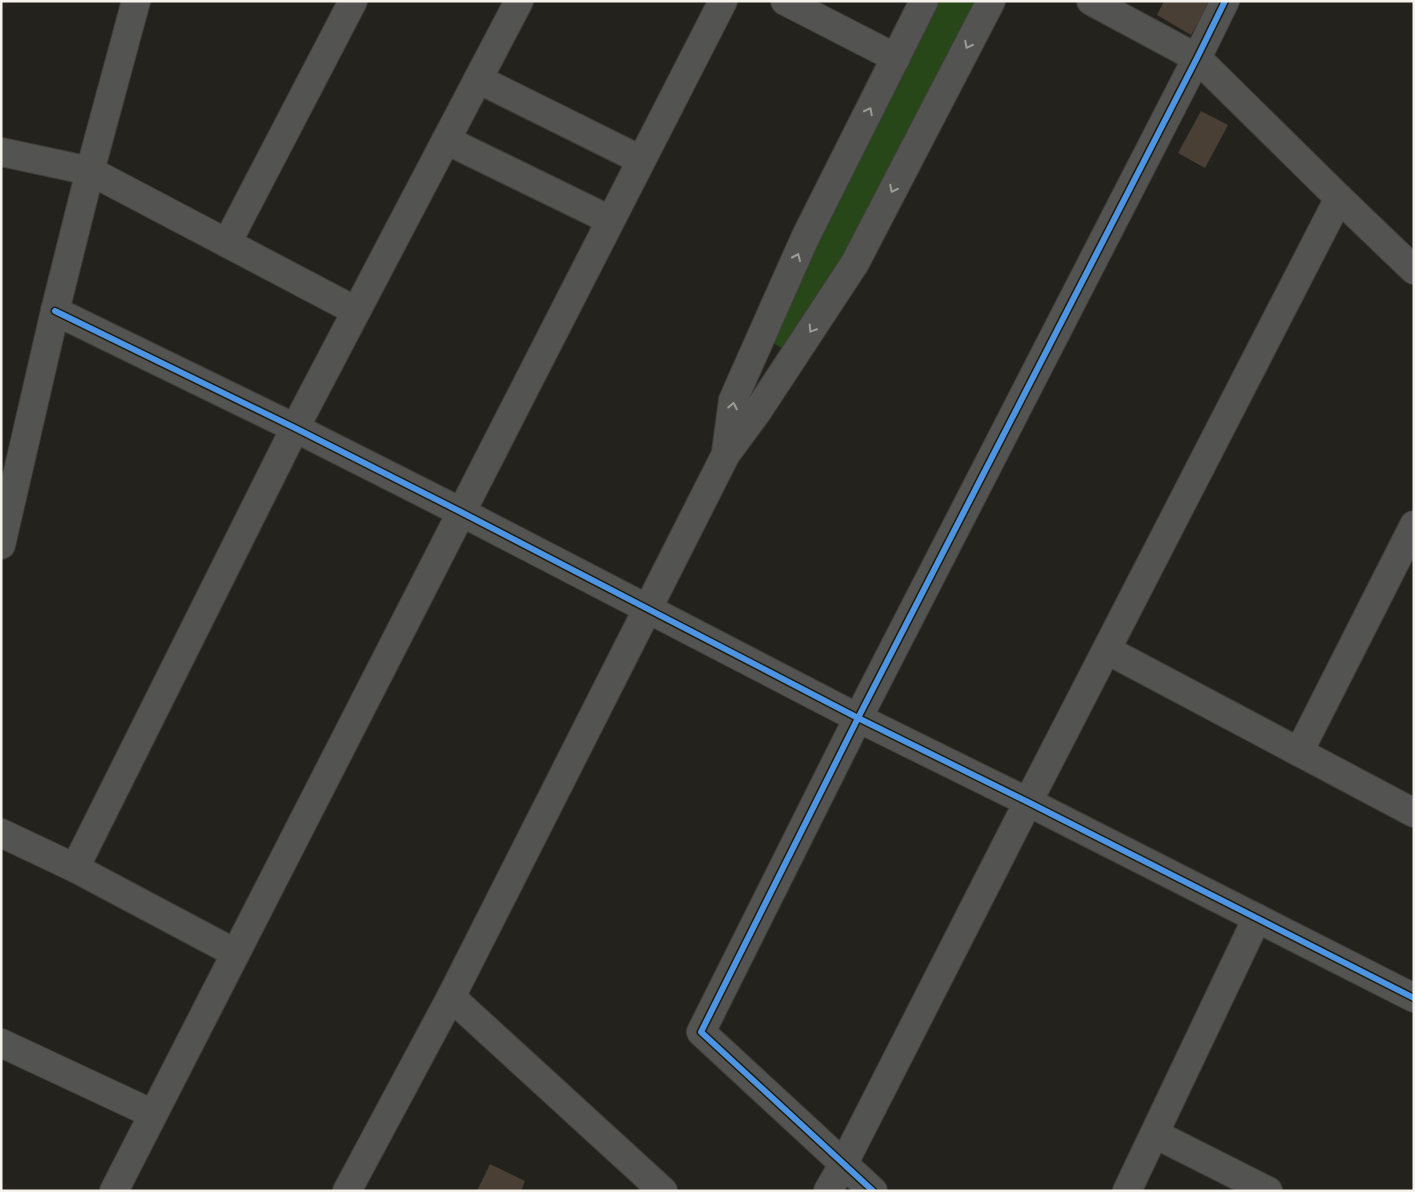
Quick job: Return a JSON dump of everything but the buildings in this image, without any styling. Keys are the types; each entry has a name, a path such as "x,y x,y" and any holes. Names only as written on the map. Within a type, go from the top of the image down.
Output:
{"street":[{"path":"1,545 55,311 90,171 136,1"},
{"path":"227,243 353,1"},
{"path":"74,868 295,428 518,1"},
{"path":"114,1191 723,1"},
{"path":"726,454 733,400 805,238 924,1"},
{"path":"347,1191 451,996 726,454 757,412 855,263 991,1"},
{"path":"1091,1 1197,58 1414,270"},
{"path":"873,1191 701,1032 858,718 1225,1"},
{"path":"790,2 896,58"},
{"path":"478,79 642,160"},
{"path":"446,140 610,220"},
{"path":"1,152 90,171 356,311"},
{"path":"828,1191 1339,198"},
{"path":"55,311 295,428 858,718 1414,998"},
{"path":"1300,752 1414,525"},
{"path":"1107,650 1414,813"},
{"path":"1,833 74,868 235,953"},
{"path":"1127,1191 1257,918"},
{"path":"451,996 663,1191"},
{"path":"1,1043 153,1114"},
{"path":"1155,1134 1268,1191"}],"green space":[{"path":"930,1 981,1 843,266 789,352 771,342"}],"cycle path":[{"path":"873,1191 701,1032 858,718 1225,1"},
{"path":"55,311 295,428 858,718 1414,998"}]}
